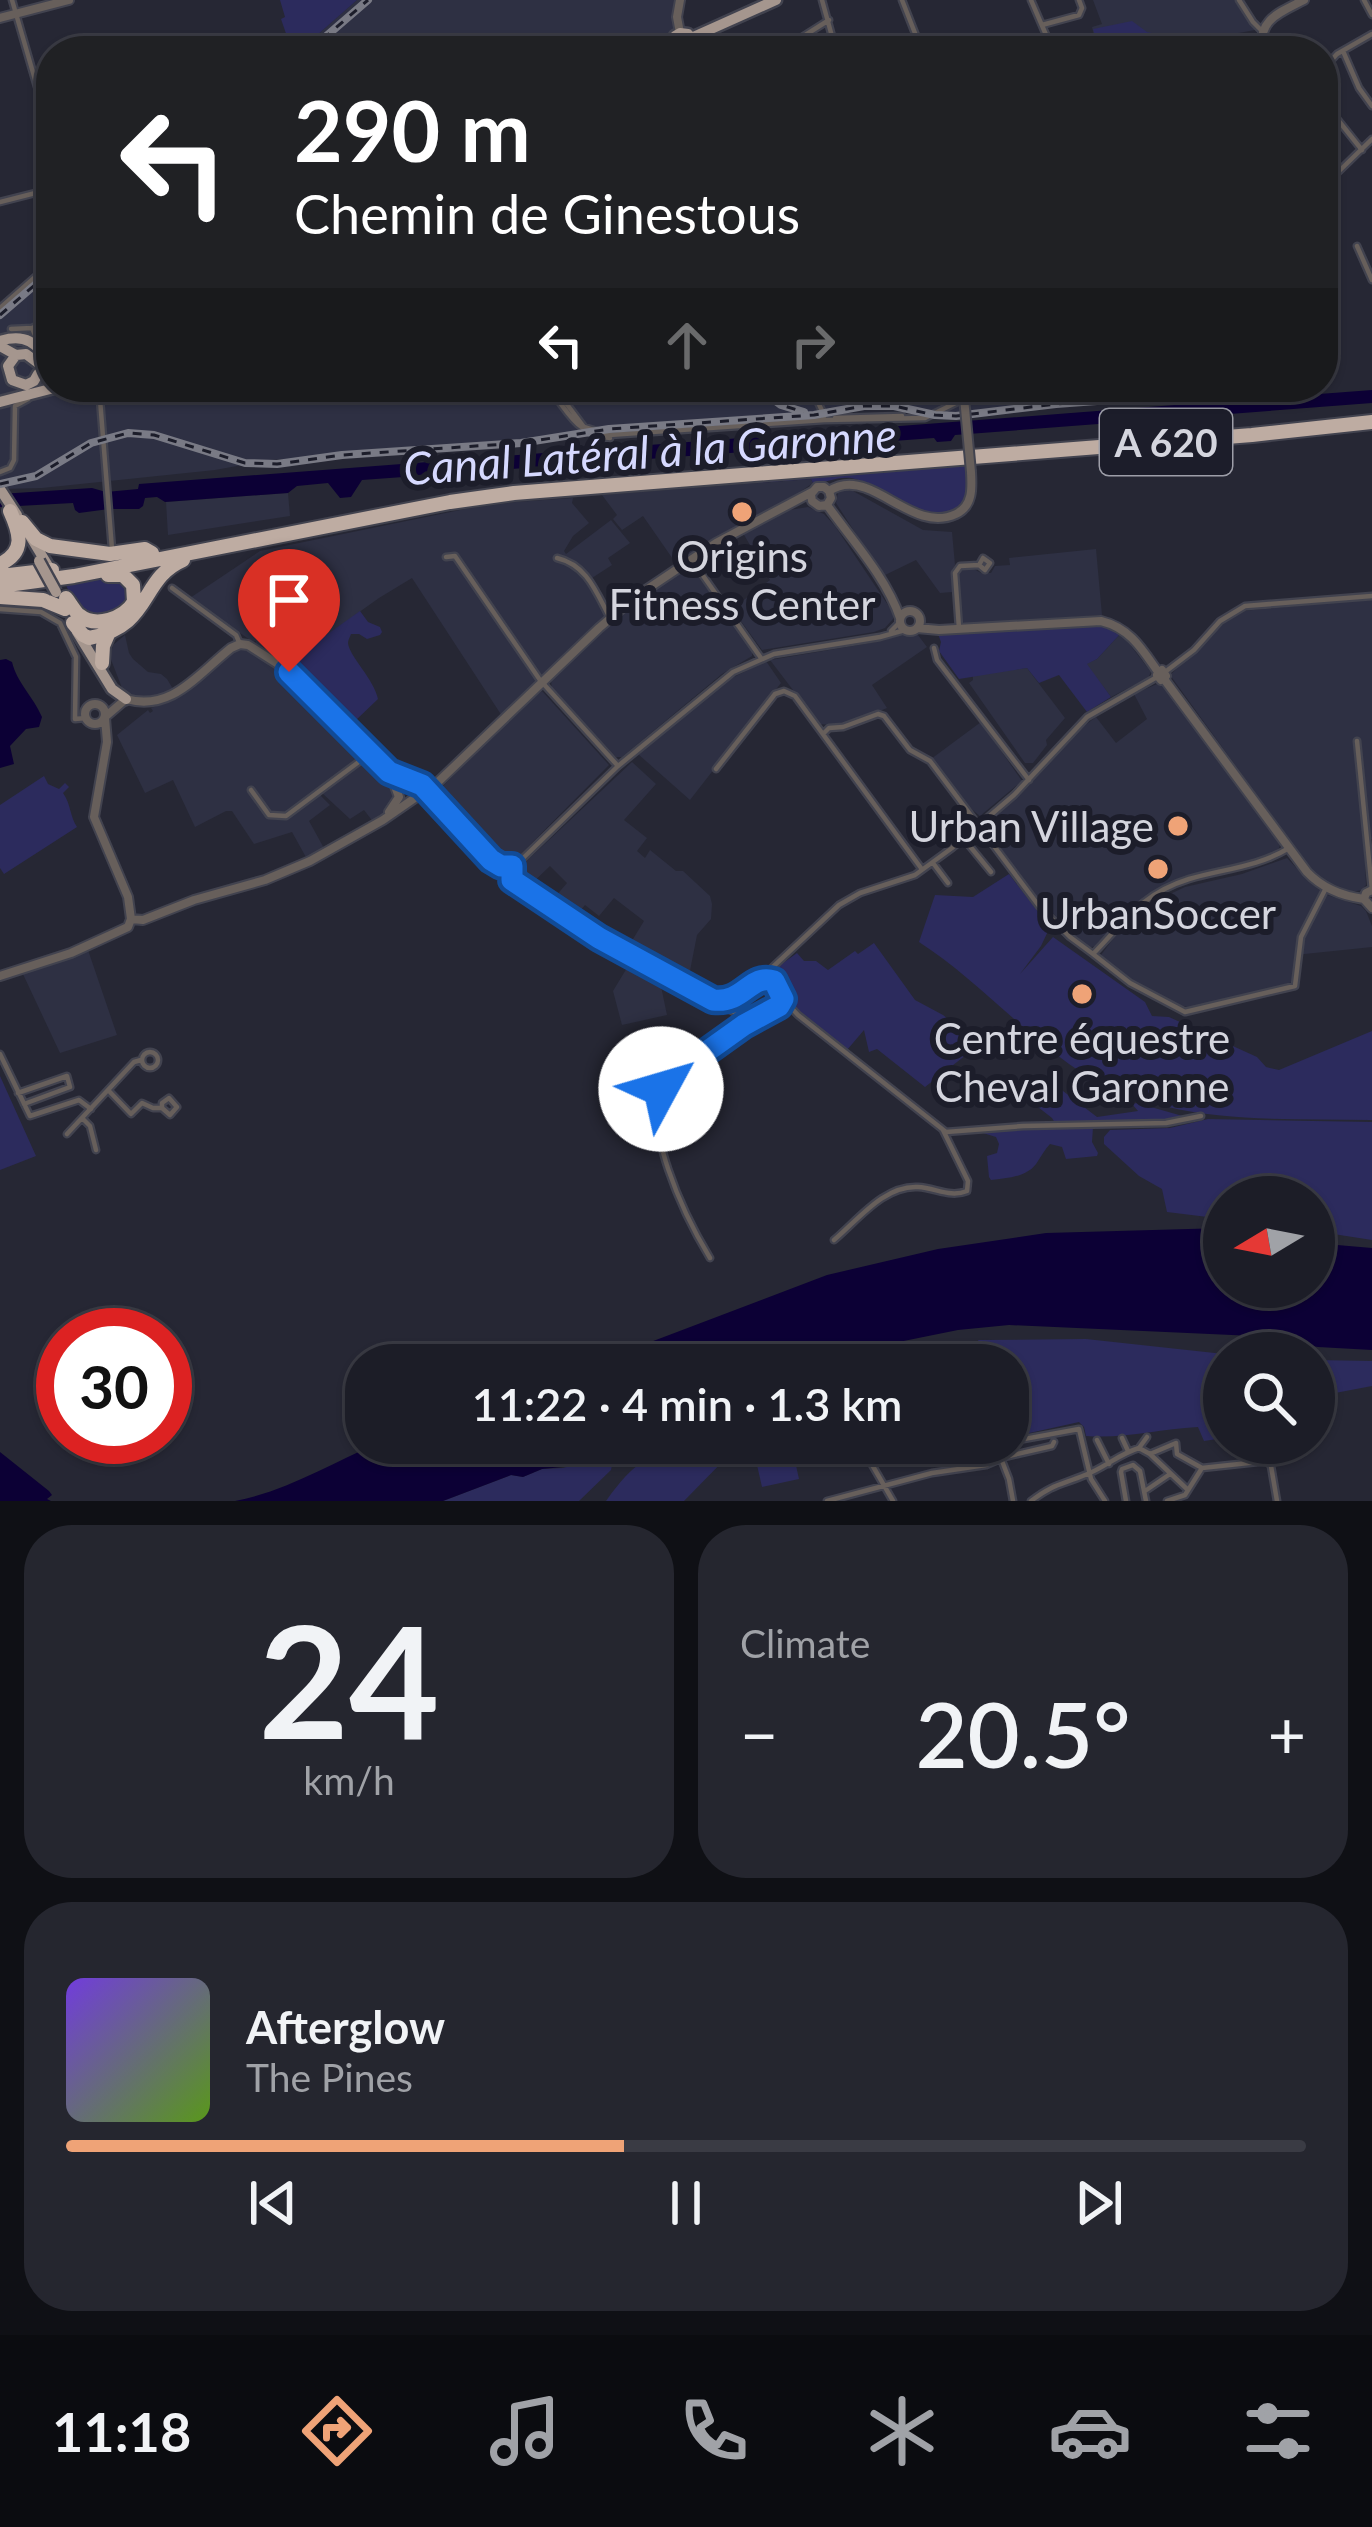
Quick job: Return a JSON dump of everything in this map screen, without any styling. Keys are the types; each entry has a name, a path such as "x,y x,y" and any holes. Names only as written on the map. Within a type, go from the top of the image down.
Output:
{"highway":[{"name":"A 620","path":"0,586 514,493 1252,435 1372,418"},
{"name":"A 620","path":"2,567 56,570 513,484 1372,418"},
{"path":"15,515 36,539 50,546 110,554 145,549 152,553"},
{"path":"2,567 15,554 20,538 15,515"},
{"path":"64,602 82,635 89,638 109,632 136,614 165,570 214,548"},
{"path":"2,567 43,562"},
{"path":"0,597 64,602 93,621 122,615 134,602 133,585 123,575 79,580 74,576"},
{"path":"102,662 109,632"}],"main road":[{"path":"702,36 776,0"},
{"path":"0,402 20,337 31,340 36,349"},
{"path":"8,370 26,354 36,361"},
{"path":"8,370 36,379"},
{"path":"0,493 43,562 100,673 121,699"},
{"path":"64,602 121,699"}],"street":[{"path":"12,0 36,83"},
{"path":"0,18 69,0"},
{"path":"679,36 676,17 680,0"},
{"path":"821,0 833,36"},
{"path":"902,0 916,36"},
{"path":"1030,0 1046,36"},
{"path":"1042,26 1079,15 1078,0"},
{"path":"1239,0 1262,31"},
{"path":"1262,36 1278,13 1304,0"},
{"path":"1364,0 1372,15"},
{"path":"804,36 829,20"},
{"path":"1338,55 1372,34"},
{"path":"1343,50 1372,106"},
{"path":"1338,120 1362,150"},
{"path":"1338,170 1372,139"},
{"path":"0,202 36,192"},
{"path":"1357,246 1372,280"},
{"path":"0,308 36,276"},
{"path":"10,329 36,326"},
{"path":"0,472 13,465 13,412 27,400 8,370"},
{"path":"100,402 112,549"},
{"path":"561,402 586,432 609,438 824,420 920,418 960,402"},
{"path":"818,402 824,420"},
{"path":"830,490 839,485 860,486 923,515 941,518 958,513 972,490 964,402"},
{"path":"131,919 143,920 266,880 383,820 466,757 634,598 691,559 788,505 813,498 820,486 830,490"},
{"path":"827,505 830,490"},
{"path":"813,498 819,506 827,505"},
{"path":"827,505 911,631 918,623"},
{"path":"446,557 455,556 542,682 618,766"},
{"path":"557,558 582,569 610,618"},
{"path":"691,559 761,658"},
{"path":"959,628 955,573 960,566 979,565"},
{"path":"172,588 232,632 238,645"},
{"path":"713,1000 734,999 849,898 922,870 1029,779 1087,717 1161,675 1230,614 1245,607 1372,596"},
{"path":"0,609 41,612 59,623 76,657 80,715"},
{"path":"80,715 91,704 164,700 238,645 253,647 289,672 397,779 426,791 491,860 508,866 518,863 618,766 719,681 761,658 886,635 915,614 918,623"},
{"path":"918,623 934,629 1084,620 1108,622 1132,636 1307,872 1326,888 1364,899 1372,908"},
{"path":"934,648 938,660 1029,779"},
{"path":"716,769 775,694 784,691 794,696 922,870"},
{"path":"102,720 121,699"},
{"path":"0,976 80,950 130,924 128,897 94,817 106,752 101,706"},
{"path":"80,715 102,720"},
{"path":"823,734 829,728 883,715 914,754 930,761 1040,906 1070,937 1130,983 1185,1012 1295,986 1301,937 1326,888"},
{"path":"1357,741 1372,890 1364,899"},
{"path":"250,790 269,814 286,816 371,753"},
{"path":"383,820 399,797 389,772"},
{"path":"964,838 991,872"},
{"path":"1093,954 1126,916 1157,893 1185,880 1273,857 1288,848"},
{"path":"932,862 948,883"},
{"path":"508,866 512,880 599,938 744,1021"},
{"path":"775,964 772,973 783,999 943,1130 968,1180 967,1191 956,1195 908,1186 870,1207 834,1240"},
{"path":"760,979 774,981"},
{"path":"734,999 734,1012"},
{"path":"710,1258 661,1153 661,1089 744,1021 772,1010 783,999"},
{"path":"772,1010 798,1015"},
{"path":"0,1054 30,1116 76,1101 91,1109"},
{"path":"67,1134 134,1061 141,1060"},
{"path":"18,1093 67,1076 76,1101"},
{"path":"23,1105 70,1087"},
{"path":"108,1090 131,1114 142,1103 162,1108"},
{"path":"943,1130 1166,1123 1201,1116"},
{"path":"82,1118 92,1131 96,1150"},
{"path":"1029,1439 1079,1429 1089,1473 1105,1501"},
{"path":"1031,1501 1054,1484 1139,1448 1147,1437"},
{"path":"1122,1438 1126,1467"},
{"path":"1097,1440 1108,1464"},
{"path":"1029,1451 1054,1442"},
{"path":"1150,1454 1176,1442 1177,1454 1202,1468 1268,1461 1277,1501"},
{"path":"1139,1448 1171,1473 1186,1495"},
{"path":"872,1464 893,1501"},
{"path":"826,1501 988,1464"},
{"path":"1003,1464 1013,1501"},
{"path":"1127,1498 1121,1472 1133,1465 1138,1468 1146,1501"},
{"path":"1167,1501 1186,1495 1202,1468"},
{"path":"1145,1491 1171,1473"}],"shaded area":[{"path":"280,0 357,0 316,36 287,36 281,19 285,17"},
{"path":"357,0 674,0 671,36 316,36"},
{"path":"1093,0 1237,0 1255,30 1222,36 1094,36 1092,27 1102,24"},
{"path":"1132,21 1157,36 1095,36 1093,29"},
{"path":"36,281 36,402 1080,402 940,418 867,406 820,416 269,460 215,470 0,489 0,313"},
{"path":"967,464 963,505 936,515 851,478 710,486 708,482"},
{"path":"811,479 813,483 781,505 677,565 643,516 622,530 602,495"},
{"path":"844,490 923,530 952,532 952,592 940,593 916,560 883,576 836,503"},
{"path":"288,493 290,516 168,535 166,502"},
{"path":"573,498 589,523 573,536 566,554 611,520 630,543 608,558 612,565 592,578 611,612 502,716 412,578 285,665 190,598 260,551 465,509"},
{"path":"808,507 835,526 893,619 874,632 762,650 732,609 770,580 743,533 783,511"},
{"path":"1096,549 1102,615 962,622 961,570 991,573 995,566 1010,565 1009,558"},
{"path":"688,568 752,648 752,656 616,757 552,689 551,681 630,606"},
{"path":"124,579 132,598 120,614 91,616 74,604 66,585"},
{"path":"1372,599 1372,839 1364,839 1366,885 1352,892 1311,870 1170,675 1242,611"},
{"path":"360,611 382,632 367,639 351,634 348,641 378,699 355,721 319,698 293,663"},
{"path":"1097,624 1121,633 1087,664 1111,697 1087,712 1059,675 1039,683 1027,668 959,679 939,651 938,634"},
{"path":"1121,633 1151,672 1111,697 1086,664"},
{"path":"125,635 133,659 167,679 173,689 168,694 147,699 122,688 110,657 113,645"},
{"path":"918,635 927,647 872,685 887,708 843,726 819,724 770,660 882,641"},
{"path":"241,648 291,679 395,789 393,803 374,823 364,810 350,819 322,793 330,805 309,821 325,850 307,859 292,832 254,844 232,811 195,827 173,780 145,793 117,735"},
{"path":"766,661 781,683 690,800 638,754 724,682"},
{"path":"1027,668 1065,718 1033,763 1025,763 969,683 973,675"},
{"path":"1157,684 1192,723 1280,845 1278,851 1251,861 1182,878 1155,890 1121,916 1097,946 1086,948 1028,887 988,830 988,822 1096,717 1116,743 1147,719 1134,694"},
{"path":"542,691 609,765 517,858 503,861 437,792"},
{"path":"981,722 1022,781 980,816 931,759"},
{"path":"632,762 656,784 624,820 647,838 637,851 645,858 650,850 710,896 711,919 697,935 688,981 627,949 644,921 614,898 599,916 585,905 574,918 549,904 567,883 550,866 526,889 515,876"},
{"path":"44,776 59,789 65,783 69,787 63,793 77,827 4,874 0,868 0,805"},
{"path":"1287,858 1327,895 1366,911 1372,947 1295,955 1293,982 1192,1008 1128,978 1102,959 1121,928 1168,895"},
{"path":"1009,874 1050,927 1020,974 1053,937 1145,1002 1152,1016 1169,1017 1279,1070 1372,1031 1372,1120 1254,1118 1176,1109 1103,1084 1069,1064 919,942 935,895 973,897"},
{"path":"874,943 915,1000 980,1044 925,1087 877,1049 869,1052 864,1030 847,1050 800,1014 782,992 779,966 797,953 804,961 816,961 828,970"},
{"path":"88,950 117,1035 60,1053 22,972"},
{"path":"633,958 658,972 667,1015 622,1025 613,991"},
{"path":"0,1076 36,1156 0,1170"},
{"path":"1046,1078 1097,1117 1138,1111 1132,1104 1137,1103 1186,1117 1055,1123 1029,1100"},
{"path":"1208,1119 1372,1122 1372,1240 1335,1234 1335,1176 1203,1176 1203,1216 1167,1212 1162,1189 1139,1176 1104,1144 1104,1137 1110,1130 1170,1128"},
{"path":"1093,1127 1097,1156 1066,1159 1062,1147 1050,1144 1024,1174 989,1177 987,1156 997,1153 999,1144 996,1137 983,1133"},
{"path":"1086,1339 1203,1352 1203,1439 1198,1427 1086,1436 1079,1422 1029,1433 1029,1344 980,1344 978,1340"},
{"path":"1335,1360 1372,1361 1372,1386 1335,1393"},
{"path":"612,1464 579,1501 443,1501 511,1475"},
{"path":"720,1464 684,1501 606,1501 639,1465"},
{"path":"757,1464 796,1464 799,1479 762,1487"}],"water":[{"name":"Canal Latéral à la Garonne","path":"1372,390 1372,403 955,435 951,441 934,438 362,480 351,497 340,498 328,483 297,486 288,493 165,502 145,498 139,509 79,513 73,503 0,507 0,494 92,488 106,492 138,489 139,484 1215,402 1338,402 1338,393"},
{"path":"6,659 42,717 39,727 26,729 10,746 14,764 0,768 0,660"},
{"path":"1203,1229 1203,1308 1335,1308 1335,1245 1372,1248 1372,1350 1335,1348 1335,1332 1203,1334 1009,1325 889,1344 645,1344 827,1275 938,1249 1046,1233"},
{"path":"0,1452 49,1491 51,1501 0,1501"},
{"path":"345,1459 345,1464 577,1464 523,1477 511,1475 443,1501 235,1501 291,1484"}],"railway":[{"path":"326,36 368,0"},
{"path":"0,315 36,284"},
{"path":"777,402 804,412"},
{"path":"0,484 36,476 91,443 128,433 154,435 245,463 277,464 521,443 609,429 814,415 864,406 956,416 1083,402"}],"place":[{"name":"Origins Fitness Center","path":"742,512"},
{"name":"Urban Village","path":"1178,826"},
{"name":"UrbanSoccer","path":"1158,869"},
{"name":"Centre équestre Cheval Garonne","path":"1082,994"}],"route":[{"path":"289,672 389,772 422,785 491,860 512,866 512,880 524,891 713,1000 734,999 760,979 774,981 783,999 779,1006 744,1025 661,1089"}]}
